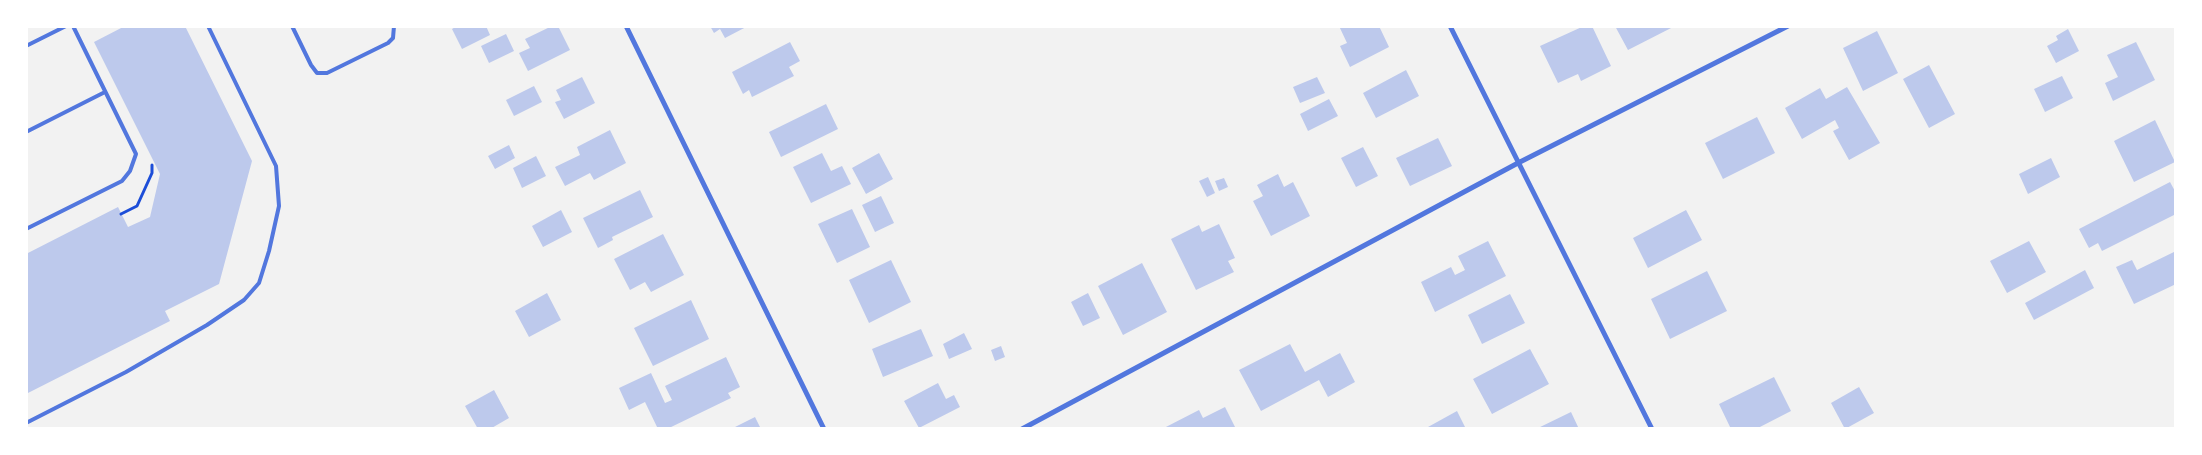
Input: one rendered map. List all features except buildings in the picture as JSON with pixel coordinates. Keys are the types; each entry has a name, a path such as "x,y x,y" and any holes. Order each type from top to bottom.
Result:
{"street":[{"path":"626,26 824,429"},
{"path":"1450,26 1652,429"},
{"path":"1022,429 1518,163 1788,26"}],"lane":[{"path":"26,46 66,26"},
{"path":"26,229 122,181 130,171 136,154 73,26"},
{"path":"26,423 126,372 207,325 244,300 259,283 269,251 279,206 276,166 208,26"},
{"path":"292,26 311,65 317,73 327,73 388,43 393,38 394,26"},
{"path":"26,132 105,92"}],"path":[{"path":"122,214 137,206 152,173 153,159"}]}
